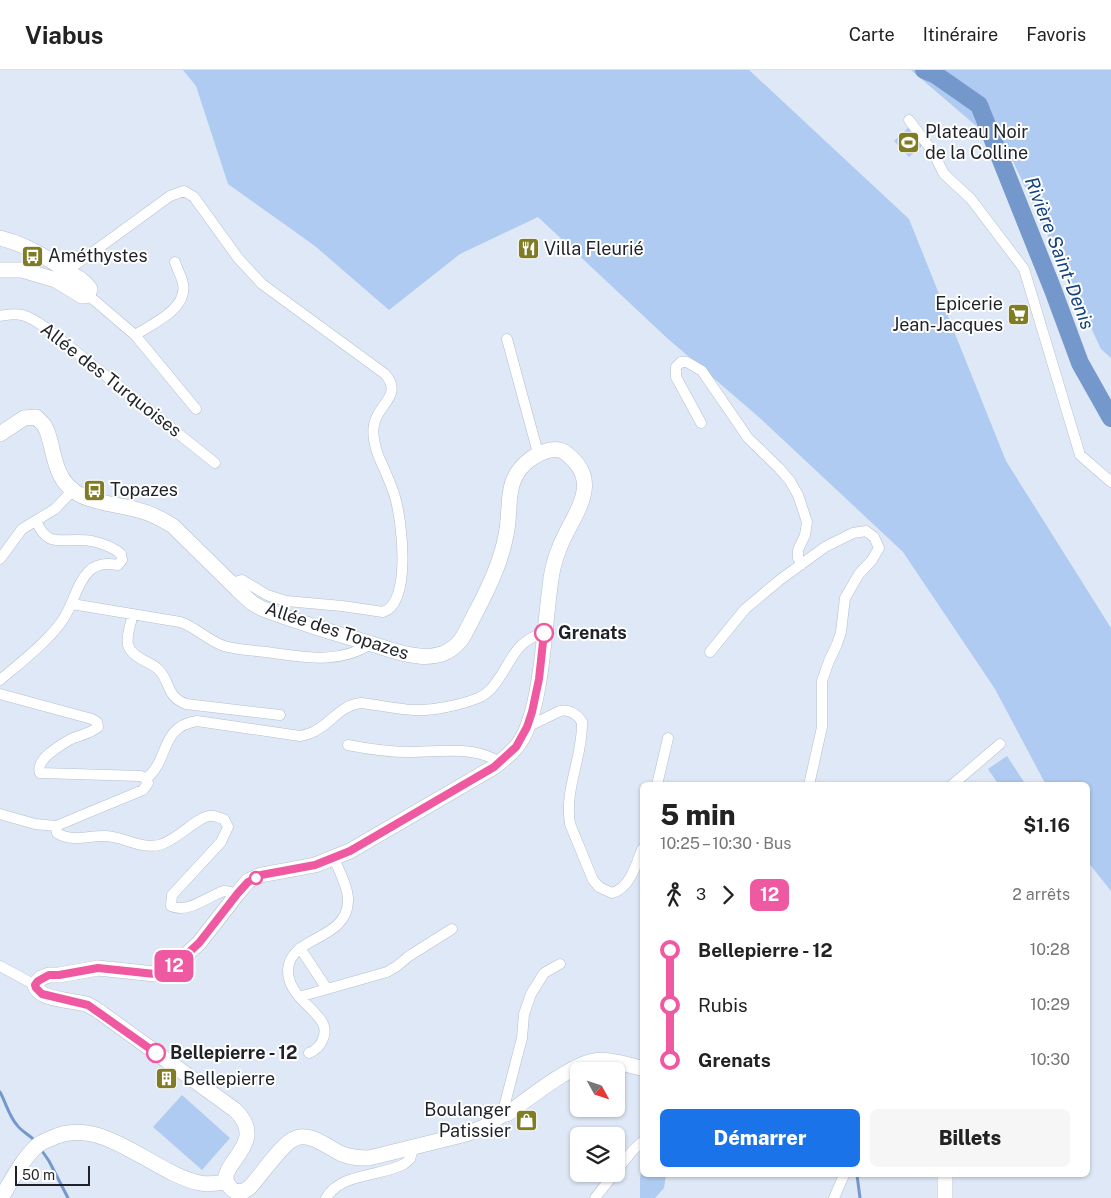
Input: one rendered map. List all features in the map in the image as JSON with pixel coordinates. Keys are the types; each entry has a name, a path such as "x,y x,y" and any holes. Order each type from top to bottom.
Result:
{"main road":[{"path":"0,238 50,259 85,282 90,289 88,295 82,296 56,280 22,270 0,270"},
{"name":"Allée des Topazes","path":"0,434 24,418 36,417 44,425 59,473 73,490 93,501 138,510 160,518 184,536 252,603 263,609 371,644 418,656 441,654 452,649 460,641 488,588 501,557 507,533 508,495 514,478 525,463 538,453"},
{"path":"226,1182 228,1169 245,1144 248,1135 248,1128 242,1117 100,1012 88,1005 46,996 39,992 35,985 41,978 49,975 98,968 155,974 165,971 176,964 199,943 248,882 261,875 315,865 362,846 494,767 516,747 527,727 539,679 553,566 559,548 581,506 585,491 584,476 577,462 565,451 551,450 538,453"},
{"path":"226,1182 236,1192 244,1191 250,1187 291,1140 298,1137 312,1139 356,1159 369,1158 466,1134 484,1127 502,1115 507,1114 573,1068 592,1061 608,1061 640,1068"},
{"path":"1,1198 22,1163 40,1143 72,1131 94,1134 114,1141 190,1180 211,1184 226,1182"},
{"path":"945,1177 945,1198"}],"street":[{"path":"909,120 933,152 944,174 971,199 1024,269 1080,455 1111,482"},
{"path":"67,271 170,196 184,192 194,197 238,258 262,284 385,374 391,383 390,396 377,415 373,434 378,453 391,484 398,514 403,567 398,596 393,606 383,612 286,601 267,596 242,580 231,583"},
{"path":"135,335 176,308 182,296 184,284 174,262"},
{"path":"88,295 135,335 196,409"},
{"name":"Allée des Turquoises","path":"0,316 10,314 28,316 45,327 215,463"},
{"path":"506,339 538,453"},
{"path":"701,423 676,377 676,367 681,362 687,362 702,371 748,438 790,481 798,495 807,522 805,535 798,550 798,558 802,564"},
{"path":"0,560 18,533 55,509 73,490"},
{"path":"0,680 20,664 63,620 85,576 91,569 107,563 118,565 122,560 121,554 116,549 83,540 52,540 41,532 36,521"},
{"path":"710,652 745,609 781,579 825,547 853,532 866,531 874,537 879,548 872,560 859,574 845,598 837,644 822,681 822,727 811,782"},
{"path":"72,604 187,624 218,644 234,648 327,658 352,654 371,644"},
{"path":"133,614 128,638 130,650 160,671 170,693 178,700 186,704 280,716"},
{"path":"146,779 153,774 172,734 183,724 197,721 300,736 314,732 338,713 354,704 361,703 415,710 436,709 478,698 484,694 497,682 513,654 522,644 533,636 544,633"},
{"path":"0,694 92,718 97,722 98,726 92,732 71,740 46,757 38,768 40,773 141,776 146,779 148,784 143,790 56,826 35,824 0,814"},
{"path":"527,727 565,710 574,714 582,722 570,795 569,815 570,824 593,880 599,886 612,893 619,891 624,887 640,854"},
{"path":"658,782 668,738"},
{"path":"956,782 1000,744"},
{"path":"348,745 409,752 440,750 470,752 485,755 494,760 494,767"},
{"path":"56,826 57,833 64,837 110,836 152,846 167,842 206,817 215,816 224,819 228,827 226,834 221,842 172,894 171,906 177,909 186,907 224,891 230,892 235,896"},
{"path":"309,1053 319,1047 324,1039 325,1028 320,1019 299,997 291,985 288,967 292,957 300,948 332,931 341,922 346,911 348,901 346,892 334,858"},
{"path":"299,997 387,972 452,929"},
{"path":"300,948 327,989"},
{"path":"502,1115 522,1038 524,1014 531,994 544,973 560,964"},
{"path":"0,966 35,985"},
{"path":"625,1160 640,1144"},
{"path":"326,1198 336,1187 345,1182 404,1164 410,1159 414,1146"},
{"path":"834,1198 843,1177"},
{"path":"595,1198 608,1182"}],"shaded area":[{"path":"183,70 749,70 909,219 1006,461 1111,628 1111,891 1090,865 1090,782 1044,782 995,689 903,552 761,419 667,338 538,217 460,254 389,310 315,246 228,184 196,86"},
{"path":"911,70 1111,70 1111,358 1101,349 1010,155"},
{"name":"Plateau Noir de la Colline","path":"909,127 924,144 909,157 894,141"},
{"path":"1007,756 1024,782 997,782 988,769"},
{"path":"182,1095 230,1138 202,1170 153,1127"},
{"path":"666,1177 664,1188 655,1198 640,1198 640,1178"}],"waterway":[{"name":"Rivière Saint-Denis","path":"924,70 936,75 979,105 1080,363 1111,418"},
{"path":"0,1092 14,1121 21,1130 35,1141"},
{"path":"40,1148 49,1161 68,1198"},
{"path":"857,1177 860,1198"}],"bus line":[{"name":"12","path":"156,1053 88,1005 46,996 39,992 35,985 41,978 49,975 98,968 155,974 165,971 185,957 199,943 248,882 261,875 315,865 362,846 494,767 516,747 527,727 539,679 544,633"}],"place":[{"name":"Plateau Noir de la Colline","path":"909,142"},
{"name":"Villa Fleurié","path":"528,249"},
{"name":"Améthystes","path":"32,256"},
{"name":"Epicerie Jean-Jacques","path":"1019,314"},
{"name":"Topazes","path":"94,490"},
{"name":"Grenats","path":"544,633"},
{"name":"Bellepierre - 12","path":"156,1053"},
{"name":"Bellepierre","path":"167,1079"},
{"name":"Boulanger Patissier","path":"527,1120"}]}
